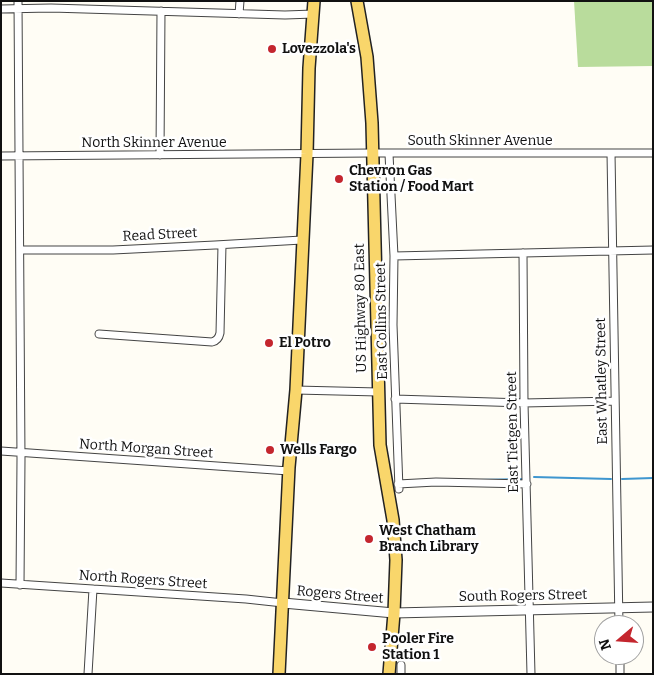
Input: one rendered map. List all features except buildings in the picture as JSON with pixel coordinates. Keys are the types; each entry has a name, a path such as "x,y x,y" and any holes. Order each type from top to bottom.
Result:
{"main road":[{"path":"279,674 289,471 296,390 309,63 314,1"},
{"path":"314,14 318,1"},
{"path":"352,1 361,24"},
{"name":"US Highway 80 East","path":"356,1 367,57 372,123 380,445 393,520 396,560 389,674"}],"street":[{"path":"239,14 240,1"},
{"path":"1,9 18,5 239,14 314,14"},
{"path":"18,5 20,585"},
{"path":"160,155 161,11"},
{"name":"East Whatley Street","path":"611,153 618,615"},
{"name":"South Skinner Avenue","path":"306,154 653,153"},
{"name":"North Skinner Avenue","path":"1,156 306,154"},
{"name":"East Collins Street","path":"389,154 394,256 393,325 398,486 436,482 527,484"},
{"name":"Read Street","path":"20,250 113,250 302,240"},
{"path":"99,334 212,342 216,340 220,333 222,245"},
{"path":"394,256 653,250"},
{"name":"East Tietgen Street","path":"523,253 524,403 531,674"},
{"path":"296,390 378,392"},
{"path":"395,399 524,403 615,401"},
{"name":"North Morgan Street","path":"1,452 289,471"},
{"name":"North Rogers Street","path":"1,583 283,603"},
{"path":"88,674 93,589"},
{"name":"Rogers Street","path":"283,603 394,613"},
{"name":"South Rogers Street","path":"394,613 653,607"},
{"path":"401,666 401,674"}],"green space":[{"path":"574,1 653,1 653,66 578,67"}],"waterway":[{"path":"534,477 611,479"},
{"path":"622,479 653,478"},
{"path":"480,480 522,479"}],"place":[{"name":"Lovezzola's","path":"272,49"},
{"name":"Chevron Gas Station / Food Mart","path":"339,179"},
{"name":"El Potro","path":"269,343"},
{"name":"Wells Fargo","path":"270,450"},
{"name":"West Chatham Branch Library","path":"369,539"},
{"name":"Pooler Fire Station 1","path":"372,647"}]}
